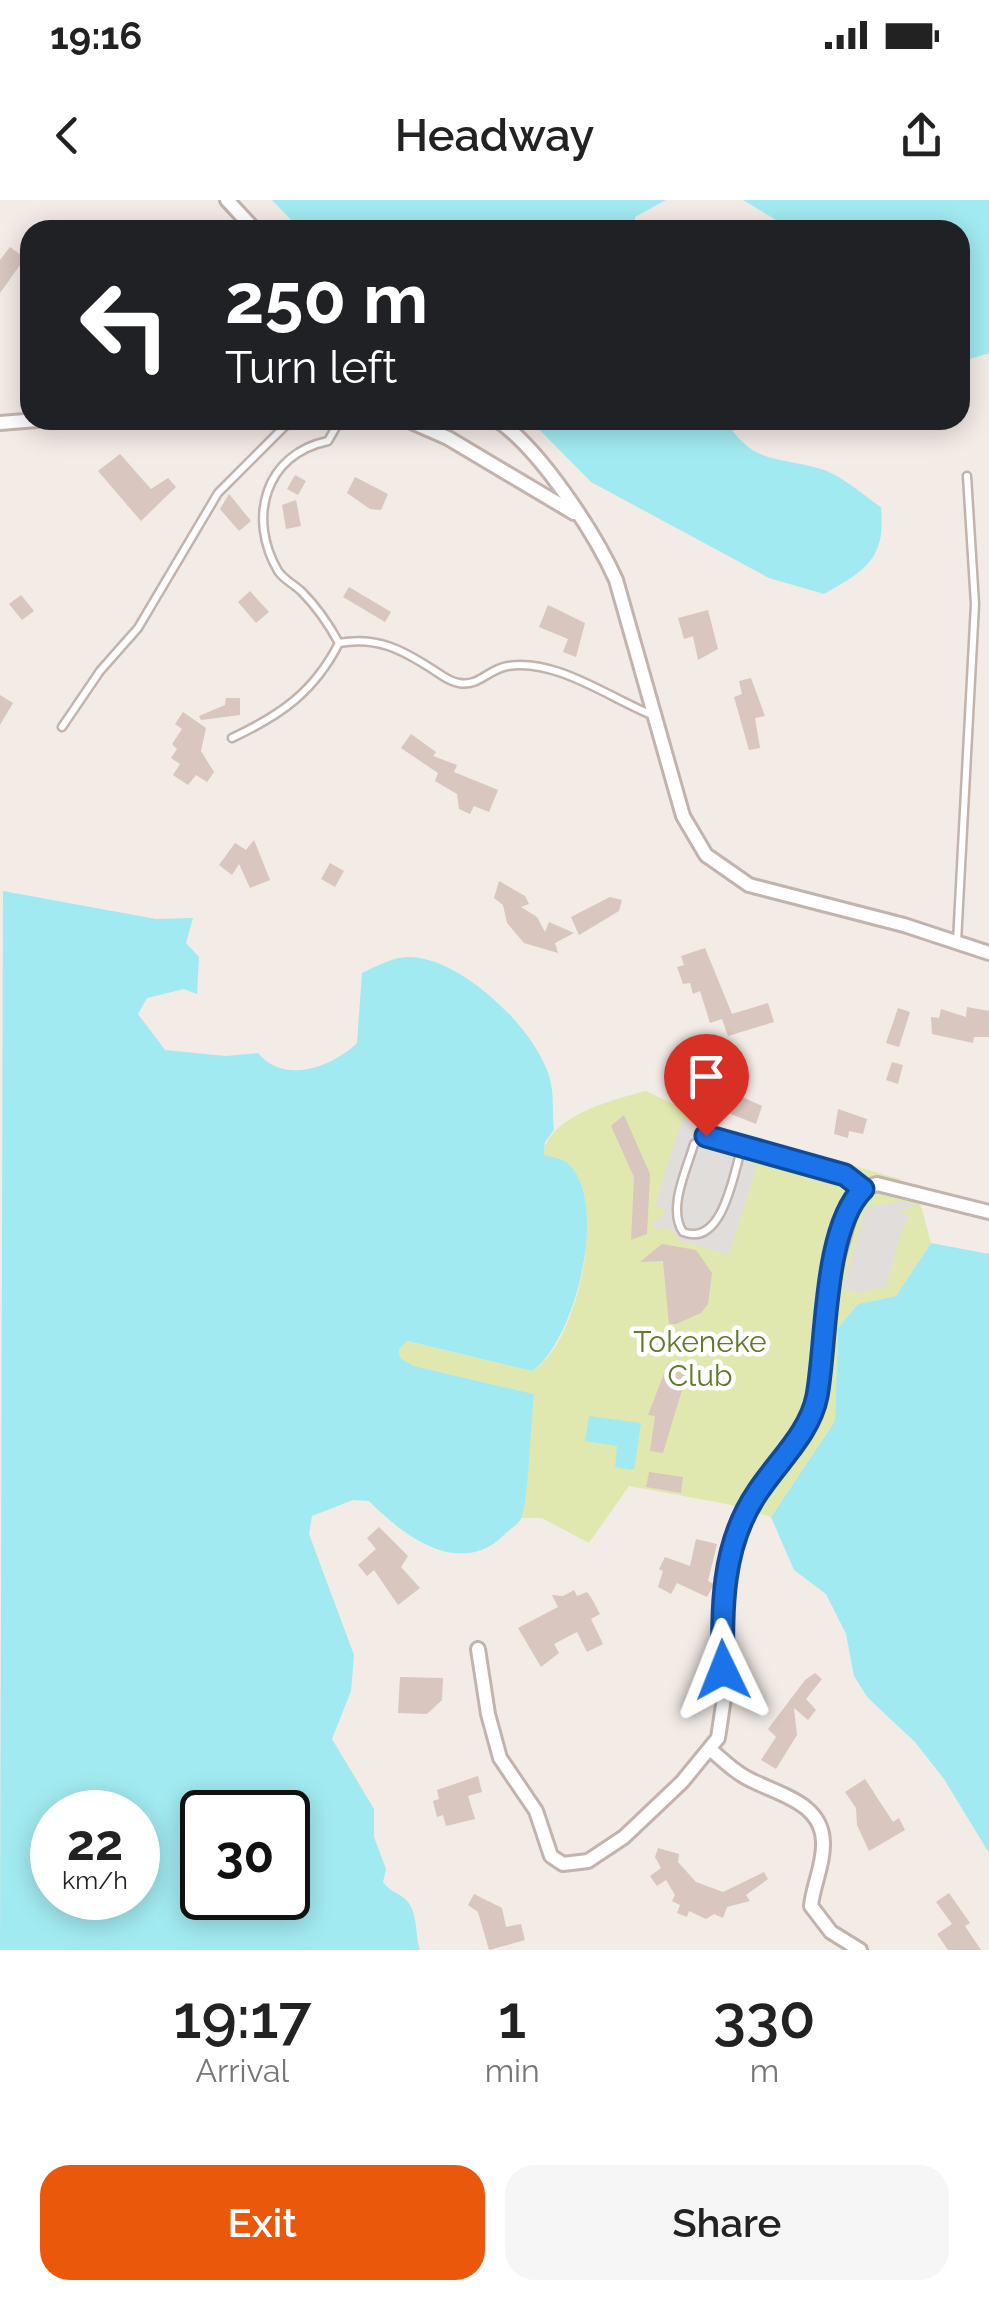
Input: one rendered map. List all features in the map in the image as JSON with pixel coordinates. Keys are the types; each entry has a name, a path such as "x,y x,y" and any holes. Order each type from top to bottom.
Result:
{"street":[{"path":"227,200 245,220"},
{"path":"430,430 581,517"},
{"path":"507,430 581,517 616,580 690,832 724,871 749,885 989,953"},
{"path":"478,1649 488,1714 500,1758 536,1811 551,1856 563,1864 588,1860 624,1837 711,1750 718,1738 724,1698 721,1606 733,1549 751,1502 813,1412 828,1290 846,1222 863,1189 893,1187 989,1212"},
{"path":"711,1750 744,1776 791,1797 813,1814 821,1826 823,1846 811,1906 831,1932 860,1950"}],"lane":[{"path":"62,727 100,671 138,628 218,494 281,430"},
{"path":"334,430 328,441 307,445 275,470 266,494 266,522 269,554 281,577 324,615 339,642"},
{"path":"957,942 975,604 968,476"},
{"path":"339,642 364,638 386,644 455,683 474,684 508,666 562,673 653,716"},
{"path":"232,738 296,703 316,681 339,642"},
{"path":"742,1146 714,1227 701,1234 683,1232 677,1223 676,1209 694,1144 706,1136 742,1146 845,1175 863,1189"}],"green space":[{"name":"Tokeneke Club","path":"646,1091 728,1130 900,1179 921,1206 931,1243 896,1296 858,1304 838,1328 835,1421 771,1517 727,1504 629,1486 589,1543 542,1518 521,1518 533,1394 414,1366 400,1358 399,1349 406,1341 532,1371 547,1358 571,1314 579,1288 587,1210 577,1178 544,1155 547,1142 556,1130 584,1112"}],"shaded area":[{"path":"682,1118 752,1141 746,1161 757,1165 729,1255 679,1240 668,1227 657,1231 652,1222 664,1215 663,1208 655,1206"},
{"path":"904,1201 917,1206 898,1212 910,1216 901,1232 887,1286 860,1293 842,1289 866,1207"}],"water":[{"path":"272,200 666,200 635,220 291,220"},
{"path":"743,200 989,200 989,353 970,359 970,220 776,220"},
{"path":"540,430 733,430 756,452 829,472 881,507 880,539 862,570 824,594 769,578 591,482"},
{"path":"3,891 156,919 193,918 186,943 199,957 197,994 184,989 147,998 138,1014 165,1050 226,1056 258,1053 269,1063 294,1070 322,1065 357,1043 362,973 406,957 450,968 473,982 515,1021 544,1064 552,1089 554,1130 545,1142 544,1155 566,1162 580,1180 586,1206 582,1270 562,1332 532,1371 407,1341 399,1349 400,1358 414,1366 534,1394 521,1519 487,1548 451,1553 415,1538 369,1501 353,1500 312,1516 309,1534 354,1655 351,1691 332,1739 374,1809 374,1837 386,1869 383,1882 411,1907 420,1950 0,1950"},
{"path":"931,1243 989,1254 989,1853 944,1779 915,1742 868,1698 854,1676 846,1634 826,1594 794,1570 771,1517 835,1421 838,1328 858,1304 896,1296"},
{"path":"589,1416 641,1423 634,1470 615,1467 617,1446 585,1441"}],"building":[{"path":"10,247 20,254 20,265 0,293 0,260"},
{"path":"120,454 151,489 168,478 176,487 141,521 98,471"},
{"path":"295,475 306,481 298,495 287,489"},
{"path":"355,477 388,494 381,510 370,509 347,493"},
{"path":"229,494 251,521 239,531 220,509"},
{"path":"296,500 301,526 286,529 282,505"},
{"path":"349,587 391,612 385,622 343,597"},
{"path":"250,591 269,612 256,623 238,602"},
{"path":"21,595 34,611 22,620 9,604"},
{"path":"548,605 585,623 576,657 563,652 568,639 539,627"},
{"path":"708,610 718,649 698,660 693,636 684,639 678,618"},
{"path":"751,678 765,716 755,718 760,748 749,750 734,697 742,694 739,681"},
{"path":"0,695 13,703 0,725"},
{"path":"226,698 240,698 240,715 201,720 199,716 225,705"},
{"path":"183,712 206,728 201,751 214,772 207,782 196,775 188,785 173,775 180,764 171,758 177,749 172,744 182,729 175,724"},
{"path":"411,734 436,752 433,756 457,765 454,772 498,790 489,812 474,806 470,814 459,809 457,794 435,781 438,773 401,748"},
{"path":"254,840 270,880 250,888 239,864 232,875 219,865 235,843 246,850"},
{"path":"330,863 344,871 335,887 321,879"},
{"path":"499,881 525,896 529,904 521,907 537,917 545,932 549,922 574,933 555,943 558,953 524,943 507,923 503,905 494,898"},
{"path":"610,897 622,900 619,911 579,935 571,917"},
{"path":"705,948 732,1014 768,1003 774,1022 728,1036 722,1019 710,1023 700,991 693,994 690,983 683,984 677,967 684,965 681,956"},
{"path":"967,1007 989,1011 989,1037 974,1037 973,1043 932,1034 931,1017 939,1018 941,1009 966,1017"},
{"path":"898,1008 910,1012 899,1047 886,1043"},
{"path":"892,1062 903,1065 898,1084 886,1080"},
{"path":"715,1066 731,1071 725,1089 762,1106 756,1124 693,1099 696,1087 707,1091"},
{"path":"838,1109 867,1119 863,1134 849,1131 848,1138 834,1134"},
{"path":"624,1115 650,1174 647,1234 631,1240 634,1177 611,1126"},
{"path":"662,1244 696,1250 712,1273 708,1304 701,1313 676,1324 669,1324 663,1261 640,1262"},
{"path":"668,1363 688,1370 663,1453 650,1451 655,1416 648,1415"},
{"path":"649,1472 683,1477 681,1493 646,1487"},
{"path":"379,1527 408,1556 401,1567 420,1588 398,1605 374,1570 367,1576 358,1565 376,1549 367,1538"},
{"path":"696,1539 717,1544 708,1581 714,1584 707,1597 677,1583 671,1594 658,1587 663,1571 659,1569 665,1557 690,1566"},
{"path":"574,1590 577,1596 587,1592 592,1599 600,1614 591,1619 603,1644 587,1652 577,1632 554,1644 559,1653 541,1667 518,1628 558,1607 552,1595 563,1596"},
{"path":"815,1673 822,1679 806,1699 816,1710 808,1720 794,1708 797,1735 776,1769 761,1760 776,1737 768,1729 805,1680"},
{"path":"400,1677 443,1678 442,1700 427,1714 398,1713"},
{"path":"478,1776 482,1792 468,1796 475,1819 446,1826 443,1815 437,1817 433,1801 439,1799 437,1790"},
{"path":"865,1779 893,1822 899,1818 905,1830 869,1851 857,1825 856,1808 845,1792"},
{"path":"658,1848 679,1854 678,1862 696,1882 723,1892 764,1872 768,1879 746,1895 750,1901 727,1907 723,1918 714,1914 706,1919 689,1911 687,1917 677,1913 680,1905 672,1901 675,1895 666,1880 657,1886 650,1876 661,1868 655,1857"},
{"path":"949,1893 970,1923 965,1926 981,1950 948,1950 937,1934 952,1924 936,1902"},
{"path":"474,1894 502,1908 506,1927 521,1924 525,1940 489,1950 478,1912 468,1905"}],"route":[{"path":"706,1136 845,1175 863,1189 846,1222 828,1290 813,1412 751,1502 733,1549 721,1606 723,1670"}]}
